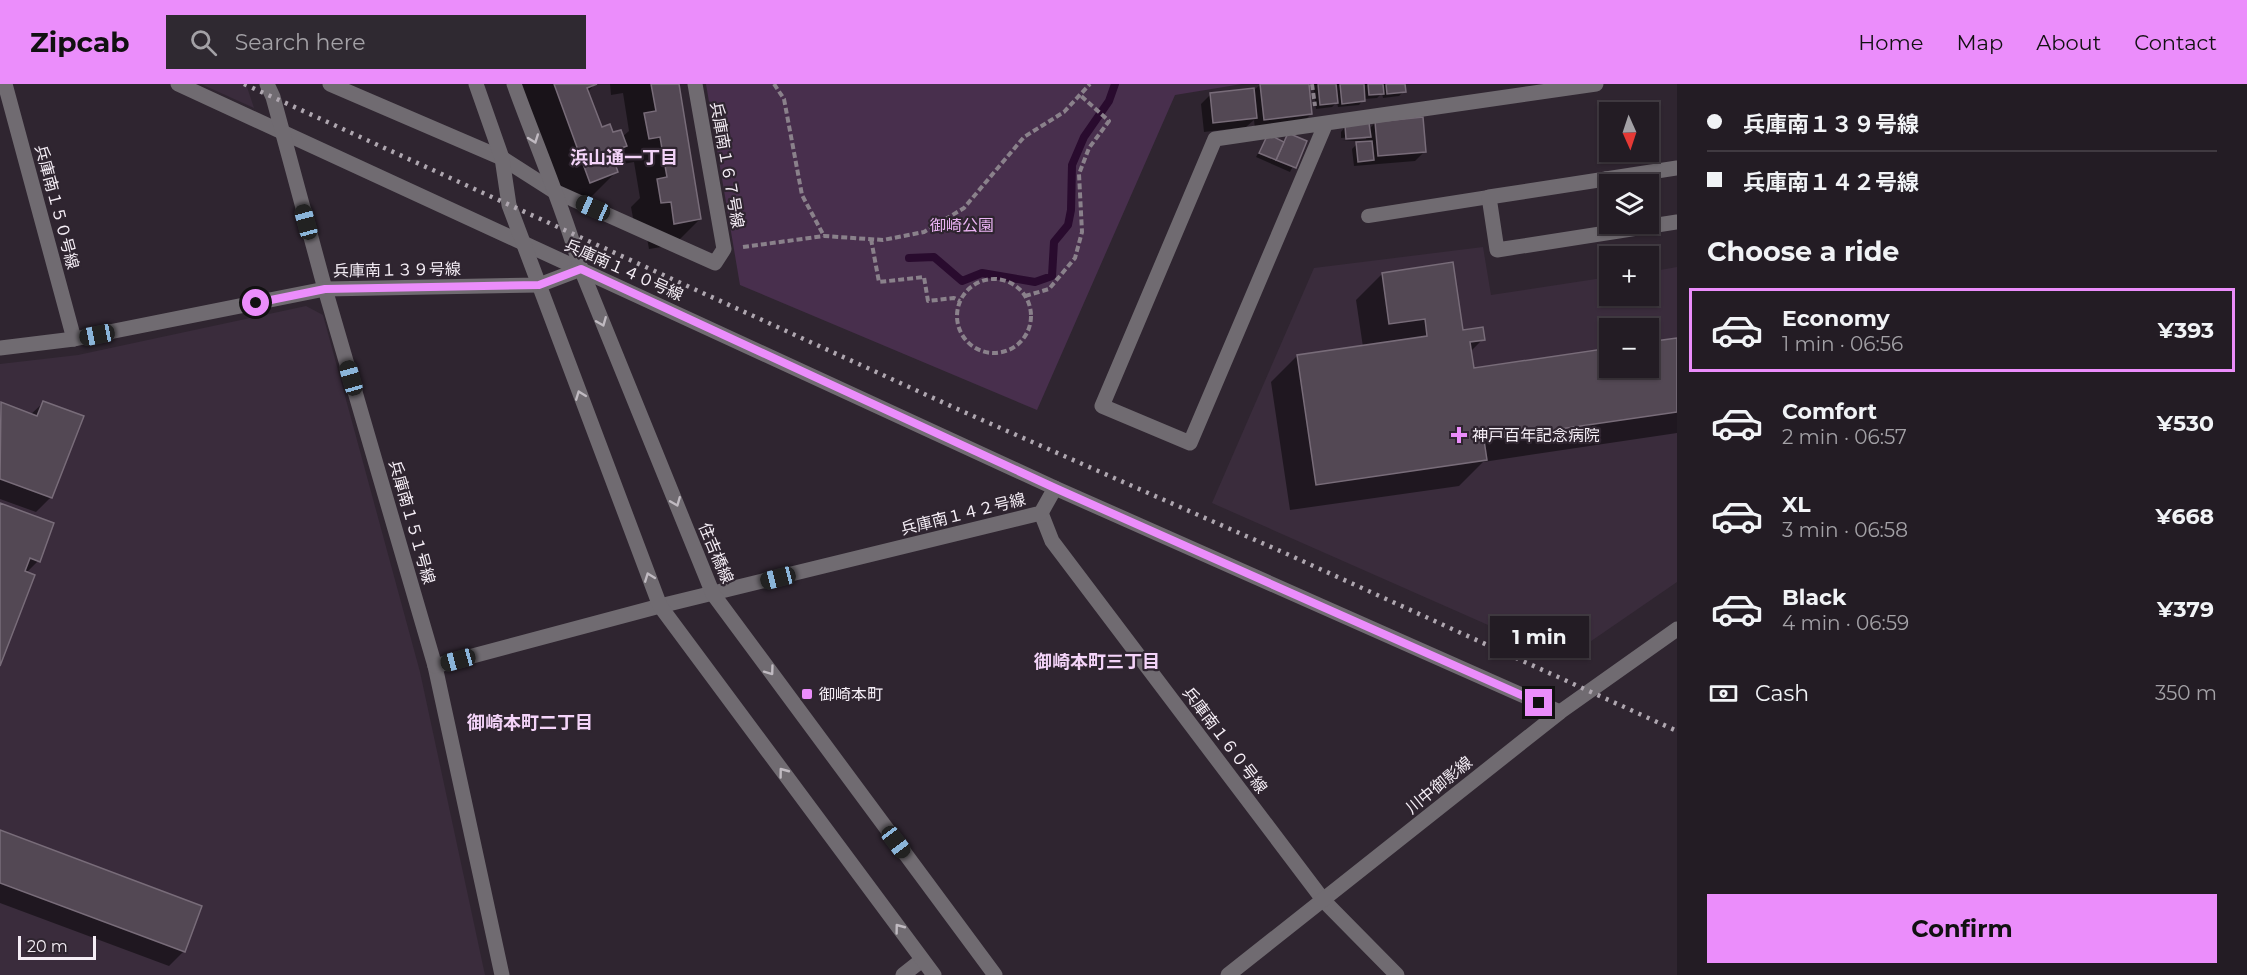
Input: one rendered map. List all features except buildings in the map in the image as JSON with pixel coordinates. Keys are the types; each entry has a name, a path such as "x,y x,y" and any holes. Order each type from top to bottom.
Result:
{"street":[{"name":"兵庫南１５０号線","path":"5,84 74,339"},
{"name":"兵庫南１４０号線","path":"178,84 1055,488"},
{"name":"兵庫南１５１号線","path":"267,84 273,97 325,289 435,666 502,975"},
{"name":"兵庫南１６７号線","path":"330,84 502,158 552,190 715,263 724,249 695,84"},
{"path":"476,84 502,158 508,205 660,606 934,975"},
{"name":"住吉橋線","path":"514,84 552,190 570,231 581,269 713,594 995,975"},
{"path":"1326,123 1190,443 1102,406 1215,139 1596,84"},
{"path":"1638,174 1677,168"},
{"path":"1599,180 1489,197 1497,250 1599,230"},
{"path":"1659,224 1677,222"},
{"name":"兵庫南１３９号線","path":"0,348 74,339 325,289 539,285 581,269"},
{"path":"1055,488 1560,712"},
{"name":"兵庫南１４２号線","path":"435,666 660,606 1041,513 1055,488"},
{"name":"兵庫南１６０号線","path":"1041,513 1052,541 1324,901 1397,975"},
{"name":"川中御影線","path":"1228,975 1560,712 1677,629"},
{"path":"903,975 922,960"}],"lane":[{"path":"1368,216 1489,197"}],"path":[{"path":"774,84 784,99 802,195 824,236"},
{"path":"724,249 824,236 871,239 924,232 964,208 1024,137 1064,112 1090,84"},
{"path":"1025,296 1049,290 1075,258 1082,232 1079,174 1089,148 1109,121 1080,95"},
{"path":"871,239 879,282 924,277 928,301 954,298 960,301"},
{"path":"994,279 1014,285 1025,296 1031,312 1027,334 1010,350 999,353 976,349 966,342 956,319 960,301 972,286 994,279"}],"shaded area":[{"path":"201,84 246,84 254,108"},
{"name":"神戸百年記念病院","path":"1483,247 1491,295 1599,279 1599,306 1659,306 1659,270 1677,267 1677,582 1565,659 1212,503 1314,268"},
{"path":"306,306 323,315 420,672 485,975 0,975 0,364 78,355"}],"green space":[{"name":"御崎公園","path":"706,84 1242,84 1175,95 1037,410 740,285"}],"waterway":[{"path":"909,258 934,257 962,281 982,273 1035,282 1052,276 1054,242 1068,225 1071,210 1072,165 1084,137 1109,101 1115,84"}],"railway":[{"path":"244,84 964,412 1287,554 1677,731"}],"place":[{"name":"神戸百年記念病院","path":"1459,435"},
{"name":"御崎本町","path":"807,694"}],"district":[{"name":"浜山通一丁目","path":"624,158"},
{"name":"御崎本町三丁目","path":"1097,662"},
{"name":"御崎本町二丁目","path":"530,723"}],"route":[{"path":"256,303 325,289 539,285 581,269 1055,488 1539,703"}]}
